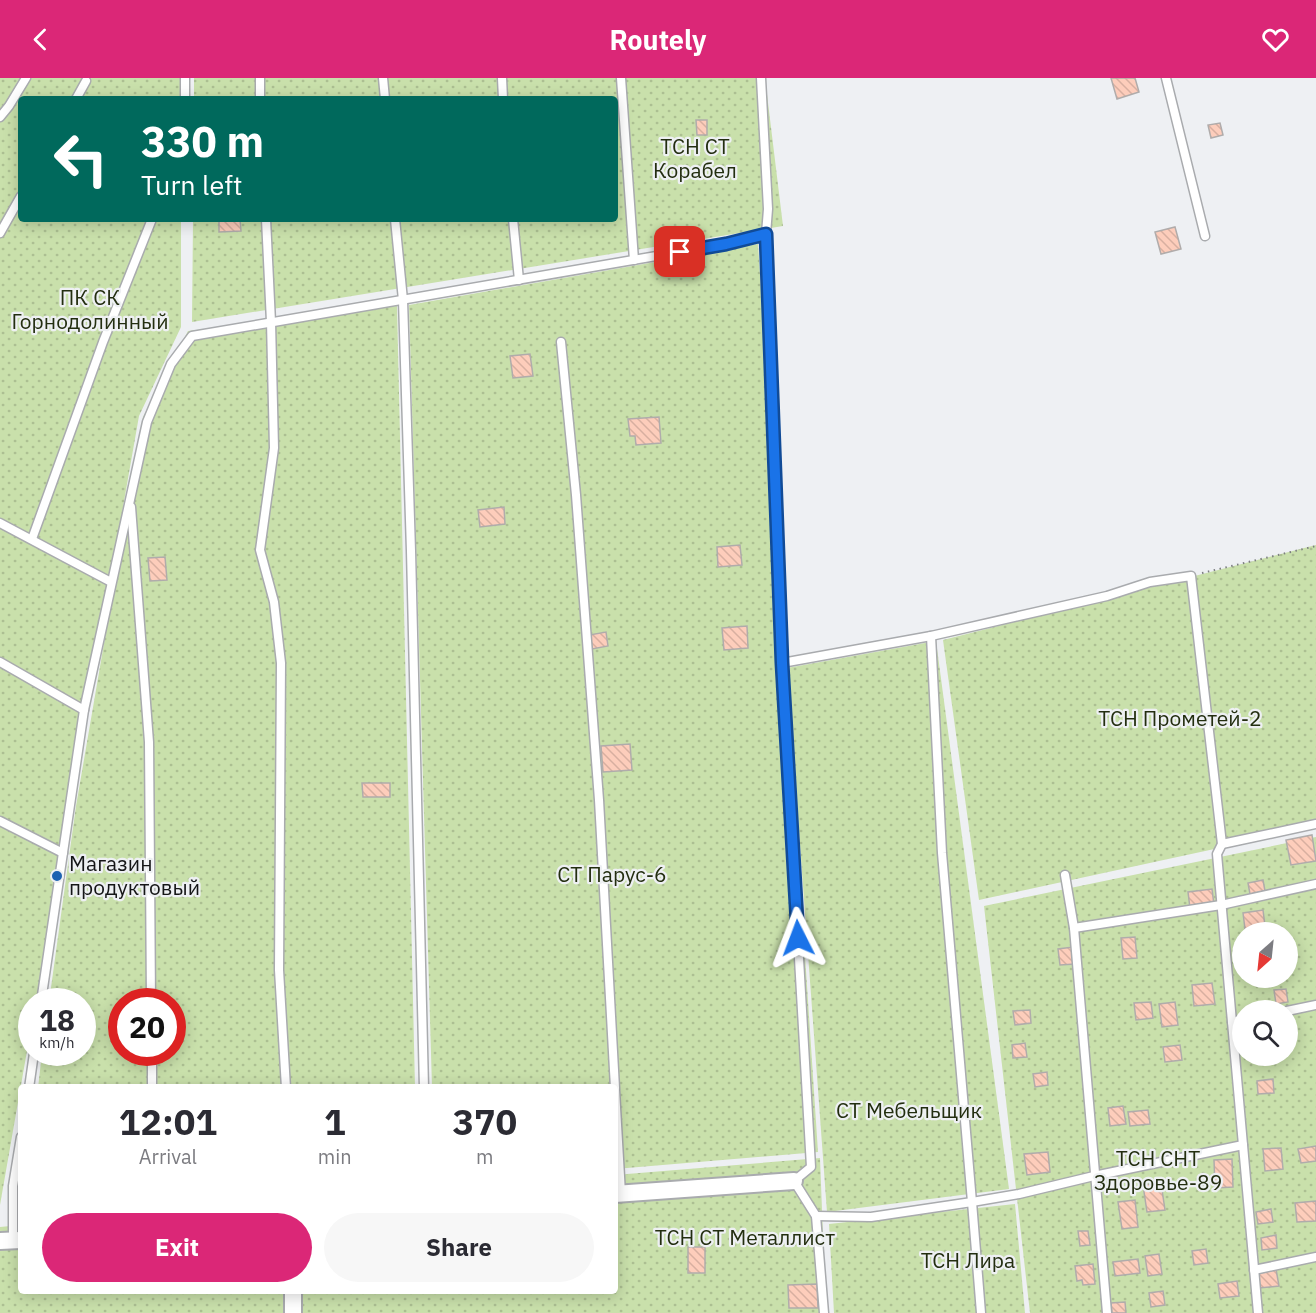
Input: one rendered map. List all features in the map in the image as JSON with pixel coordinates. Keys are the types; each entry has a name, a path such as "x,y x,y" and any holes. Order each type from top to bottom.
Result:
{"street":[{"path":"618,1194 794,1181"},
{"path":"293,1294 293,1313"}],"lane":[{"path":"0,117 26,78"},
{"path":"185,78 185,96"},
{"path":"260,78 260,96"},
{"path":"384,78 385,96"},
{"path":"502,78 503,96"},
{"path":"621,78 634,260"},
{"path":"761,78 768,209 766,234 782,663 811,1167 794,1181 816,1216 824,1313"},
{"path":"1166,78 1205,236"},
{"path":"78,96 86,81"},
{"path":"0,233 18,201"},
{"path":"32,539 103,342 151,222"},
{"path":"266,222 274,448 260,550 274,602 281,663 279,970 286,1084"},
{"path":"395,222 403,300 411,539 424,1084"},
{"path":"513,222 519,280"},
{"path":"43,988 84,710 147,422 171,364 192,336 726,244 766,234"},
{"path":"561,342 576,495 599,800 615,1084"},
{"path":"130,498 149,742 151,988"},
{"path":"0,523 111,582"},
{"path":"782,663 931,636 1107,596 1150,582 1191,576 1222,844 1217,854 1232,1022"},
{"path":"931,636 942,853 981,1313"},
{"path":"0,662 84,710"},
{"path":"0,821 63,853"},
{"path":"1222,844 1316,824"},
{"path":"1065,875 1074,928 1107,1313"},
{"path":"1074,928 1221,905 1316,884"},
{"path":"1298,1009 1316,1005"},
{"path":"30,1084 32,1066"},
{"path":"152,1066 152,1084"},
{"path":"1236,1066 1258,1313"},
{"path":"816,1216 871,1217 972,1202 1019,1194 1243,1145"},
{"path":"11,1240 13,1186 18,1155"},
{"path":"1254,1270 1316,1257"}],"path":[{"path":"1191,576 1316,546"}],"green space":[{"name":"ПК СК Горнодолинный","path":"0,78 180,78 180,96 18,96 18,222 181,222 181,327 139,416 38,988 18,988 18,1066 24,1066 21,1084 18,1084 18,1102 0,1205"},
{"name":"ТСН СТ Корабел","path":"194,78 765,78 783,226 192,322 193,222 618,222 618,96 194,96"},
{"name":"СТ Парус-6","path":"758,244 818,1152 618,1169 618,1084 432,1084 409,305"},
{"path":"397,306 415,1084 38,1084 41,1066 96,1066 96,988 51,988 76,806 143,417 188,331"},
{"name":"ТСН Прометей-2","path":"1316,545 1316,827 979,900 943,640"},
{"name":"СТ Мебельщик","path":"936,641 1009,1189 827,1212 787,668"},
{"name":"ТСН СНТ Здоровье-89","path":"1316,837 1316,1313 1030,1313 984,906"},
{"name":"ТСН СТ Металлист","path":"820,1158 826,1313 0,1313 0,1227 18,1225 18,1294 618,1294 618,1175"},
{"name":"ТСН Лира","path":"1015,1204 1025,1313 834,1313 829,1224"}],"building":[{"path":"1111,78 1135,78 1139,92 1117,99"},
{"path":"696,120 707,120 707,135 697,135"},
{"path":"1220,123 1223,135 1211,138 1208,125"},
{"path":"219,222 240,222 241,231 219,232"},
{"path":"1175,227 1181,249 1161,254 1155,232"},
{"path":"530,354 533,376 513,378 510,356"},
{"path":"659,417 661,443 636,445 635,436 630,436 628,419"},
{"path":"504,507 505,524 480,527 478,510"},
{"path":"740,545 742,565 718,567 717,547"},
{"path":"165,557 167,580 150,581 148,558"},
{"path":"747,626 748,648 724,650 722,628"},
{"path":"606,632 608,646 592,649 589,635"},
{"path":"630,744 632,770 603,772 601,746"},
{"path":"362,783 390,783 390,797 363,797"},
{"path":"1312,835 1316,861 1291,865 1286,840"},
{"path":"1263,880 1265,891 1250,894 1248,883"},
{"path":"1212,889 1214,905 1190,908 1188,892"},
{"path":"1263,910 1264,922 1244,922 1243,913"},
{"path":"1135,937 1137,958 1123,959 1121,938"},
{"path":"1073,947 1075,964 1060,965 1058,949"},
{"path":"1212,983 1215,1004 1194,1006 1192,985"},
{"path":"1286,989 1288,1000 1275,1000 1274,990"},
{"path":"1151,1002 1153,1018 1136,1020 1134,1003"},
{"path":"1175,1002 1178,1025 1162,1027 1159,1004"},
{"path":"1030,1010 1031,1023 1015,1025 1013,1011"},
{"path":"1025,1043 1027,1057 1013,1058 1012,1045"},
{"path":"1180,1045 1182,1060 1165,1062 1163,1047"},
{"path":"1047,1072 1048,1085 1035,1087 1033,1074"},
{"path":"1273,1079 1274,1093 1258,1094 1257,1081"},
{"path":"1123,1106 1126,1124 1110,1126 1108,1108"},
{"path":"1148,1110 1150,1124 1130,1126 1128,1112"},
{"path":"1316,1146 1316,1161 1301,1163 1298,1149"},
{"path":"1281,1148 1283,1169 1265,1171 1263,1149"},
{"path":"1048,1152 1050,1172 1027,1175 1024,1154"},
{"path":"1232,1159 1233,1187 1215,1188 1214,1160"},
{"path":"1161,1183 1165,1210 1147,1212 1143,1185"},
{"path":"1135,1200 1138,1227 1122,1229 1118,1202"},
{"path":"1316,1201 1316,1221 1297,1222 1295,1203"},
{"path":"1271,1209 1273,1222 1258,1224 1256,1212"},
{"path":"1078,1231 1088,1231 1090,1245 1080,1246"},
{"path":"1276,1235 1277,1248 1262,1250 1261,1238"},
{"path":"688,1247 705,1247 705,1273 688,1273"},
{"path":"1206,1249 1208,1263 1194,1265 1192,1251"},
{"path":"1159,1254 1162,1274 1148,1276 1145,1256"},
{"path":"1138,1259 1140,1273 1115,1276 1113,1262"},
{"path":"1093,1264 1095,1284 1083,1285 1082,1280 1077,1281 1075,1266"},
{"path":"1276,1269 1279,1286 1259,1288 1257,1272"},
{"path":"1237,1281 1239,1296 1220,1298 1218,1284"},
{"path":"817,1284 818,1308 789,1308 788,1285"},
{"path":"1163,1291 1165,1305 1151,1307 1149,1293"},
{"path":"1125,1302 1126,1313 1112,1313 1111,1303"}],"place":[{"name":"Магазин продуктовый","path":"57,876"}],"route":[{"path":"680,252 766,234 782,663 798,938"}]}
